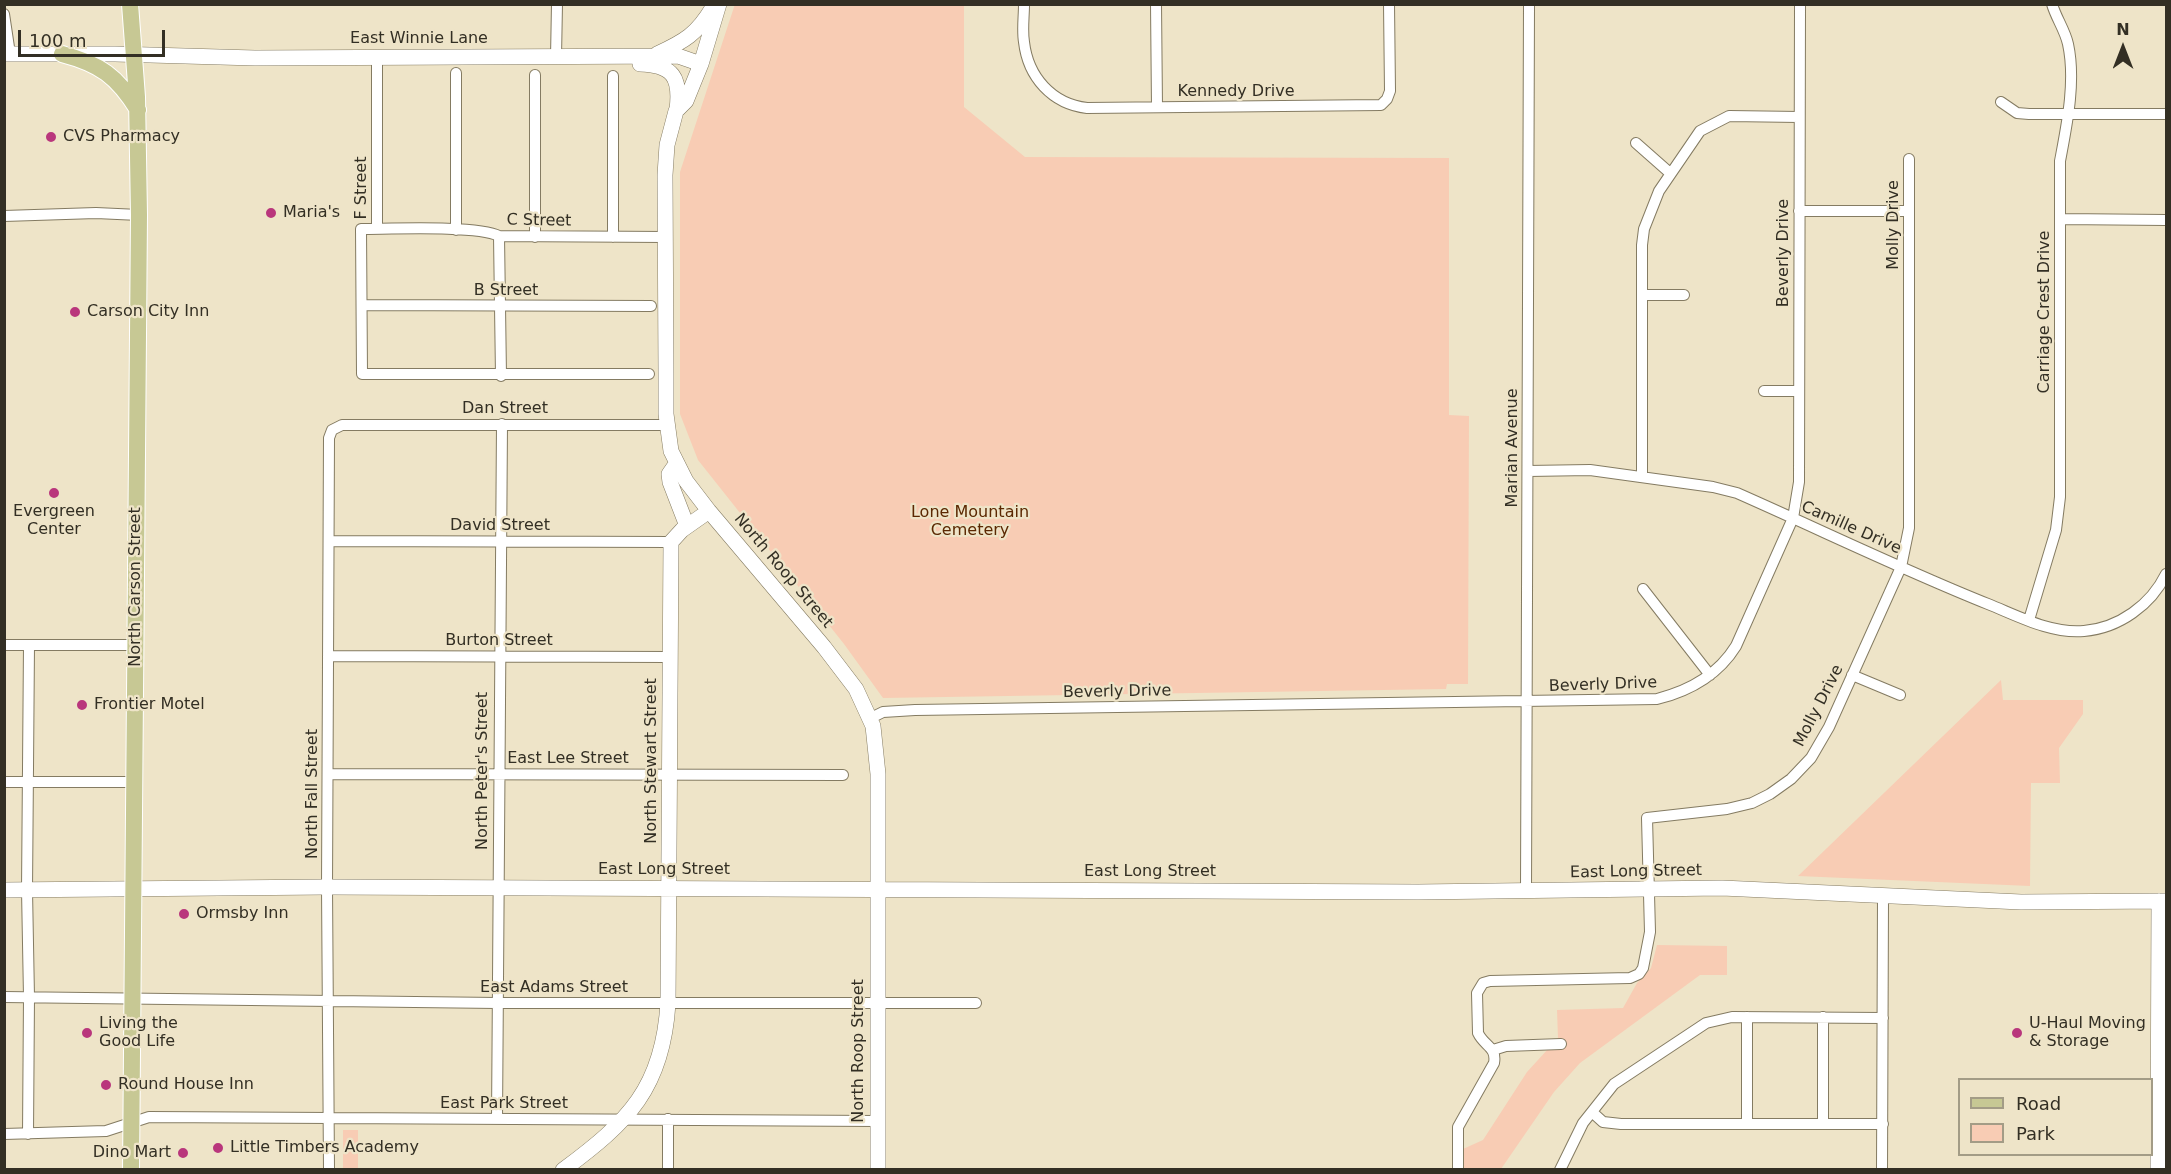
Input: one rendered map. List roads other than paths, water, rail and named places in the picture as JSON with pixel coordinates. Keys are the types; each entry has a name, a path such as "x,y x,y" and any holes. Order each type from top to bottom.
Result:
{"main road":[{"name":"North Carson Street","path":"130,4 138,110 139,215 131,1170"},
{"path":"62,54 90,62 110,74 138,110"}],"street":[{"path":"556,57 557,4"},
{"path":"653,56 672,47 700,27 714,4"},
{"name":"North Roop Street","path":"719,4 686,101 676,111 667,145 665,175 666,375 671,451 686,481 831,655 856,689 871,718 879,774 878,1170"},
{"name":"Kennedy Drive","path":"1024,4 1024,42 1031,67 1037,78 1053,96 1063,102 1087,108 1381,105 1388,99 1390,90 1389,4"},
{"path":"1156,4 1157,107"},
{"name":"Marian Avenue","path":"1526,891 1529,4"},
{"name":"Beverly Drive","path":"871,718 883,712 915,710 1657,699 1692,687 1710,675 1727,660 1736,646 1793,518 1799,482 1800,4"},
{"name":"Carriage Crest Drive","path":"2029,620 2056,530 2058,514 2060,161 2069,114 2070,61 2068,43 2052,4"},
{"path":"4,14 8,54"},
{"name":"East Winnie Lane","path":"8,54 135,54 255,58 629,55 678,56 700,64"},
{"path":"629,55 637,64 666,69 675,79 679,91 676,111"},
{"name":"F Street","path":"377,58 377,229 361,229 362,374 501,376"},
{"path":"456,73 456,230"},
{"path":"535,75 535,237"},
{"path":"613,76 613,237"},
{"path":"2001,102 2017,113 2166,114"},
{"path":"1642,476 1644,229 1651,209 1670,173 1700,131 1729,116 1799,117"},
{"path":"1636,143 1670,173"},
{"name":"Molly Drive","path":"1493,1050 1480,1039 1477,1029 1477,993 1484,983 1634,977 1643,968 1650,932 1647,818 1727,809 1752,802 1770,794 1784,784 1811,758 1819,746 1901,567 1909,528 1909,159"},
{"path":"1799,211 1909,211"},
{"path":"4,216 96,213 139,215"},
{"path":"2061,219 2166,220"},
{"name":"C Street","path":"377,229 456,230 491,232 499,236 535,237 666,237"},
{"path":"499,236 501,376 648,374"},
{"path":"1642,296 1684,295"},
{"name":"B Street","path":"362,305 651,306"},
{"path":"1764,391 1799,391"},
{"name":"North Peter's Street","path":"497,1119 502,424"},
{"name":"Dan Street","path":"342,425 668,425"},
{"name":"North Fall Street","path":"329,1170 327,886 329,438 332,430 342,425"},
{"path":"676,464 669,474 670,482 687,526"},
{"name":"Camille Drive","path":"1528,471 1590,470 1713,487 1737,493 1901,567 2054,629 2086,631 2126,620 2158,590 2166,574"},
{"path":"671,542 687,526 709,511"},
{"name":"David Street","path":"329,540 671,542"},
{"name":"North Stewart Street","path":"563,1170 610,1134 638,1102 656,1066 665,1036 668,1003 671,542"},
{"path":"1643,589 1710,675"},
{"path":"4,645 135,645"},
{"path":"28,1134 29,645"},
{"name":"Burton Street","path":"328,656 670,657"},
{"path":"1852,675 1900,695"},
{"name":"East Lee Street","path":"328,774 843,775"},
{"path":"4,782 134,782"},
{"name":"East Long Street","path":"4,890 327,886 1526,891 1722,888 2021,902 2163,901"},
{"path":"1882,1170 1883,897"},
{"path":"2158,1170 2163,901"},
{"name":"East Adams Street","path":"4,997 497,1003 976,1003"},
{"path":"1560,1170 1583,1123 1614,1084 1706,1023 1720,1018 1747,1017 1883,1018"},
{"path":"1747,1017 1747,1123"},
{"path":"1823,1017 1823,1124"},
{"path":"1458,1170 1458,1127 1494,1064 1493,1050 1506,1046 1561,1044"},
{"path":"1592,1112 1604,1122 1621,1124 1883,1124"},
{"name":"East Park Street","path":"4,1134 106,1131 149,1117 878,1120"},
{"path":"668,1119 668,1170"}],"place":[{"name":"CVS Pharmacy","path":"51,137"},
{"name":"Maria's","path":"271,213"},
{"name":"Carson City Inn","path":"75,312"},
{"name":"Evergreen Center","path":"54,493"},
{"name":"Frontier Motel","path":"82,705"},
{"name":"Ormsby Inn","path":"184,914"},
{"name":"Living the Good Life","path":"87,1033"},
{"name":"U-Haul Moving & Storage","path":"2017,1033"},
{"name":"Round House Inn","path":"106,1085"},
{"name":"Little Timbers Academy","path":"218,1148"},
{"name":"Dino Mart","path":"183,1153"}],"park label":[{"name":"Lone Mountain Cemetery","path":"970,522"}]}
